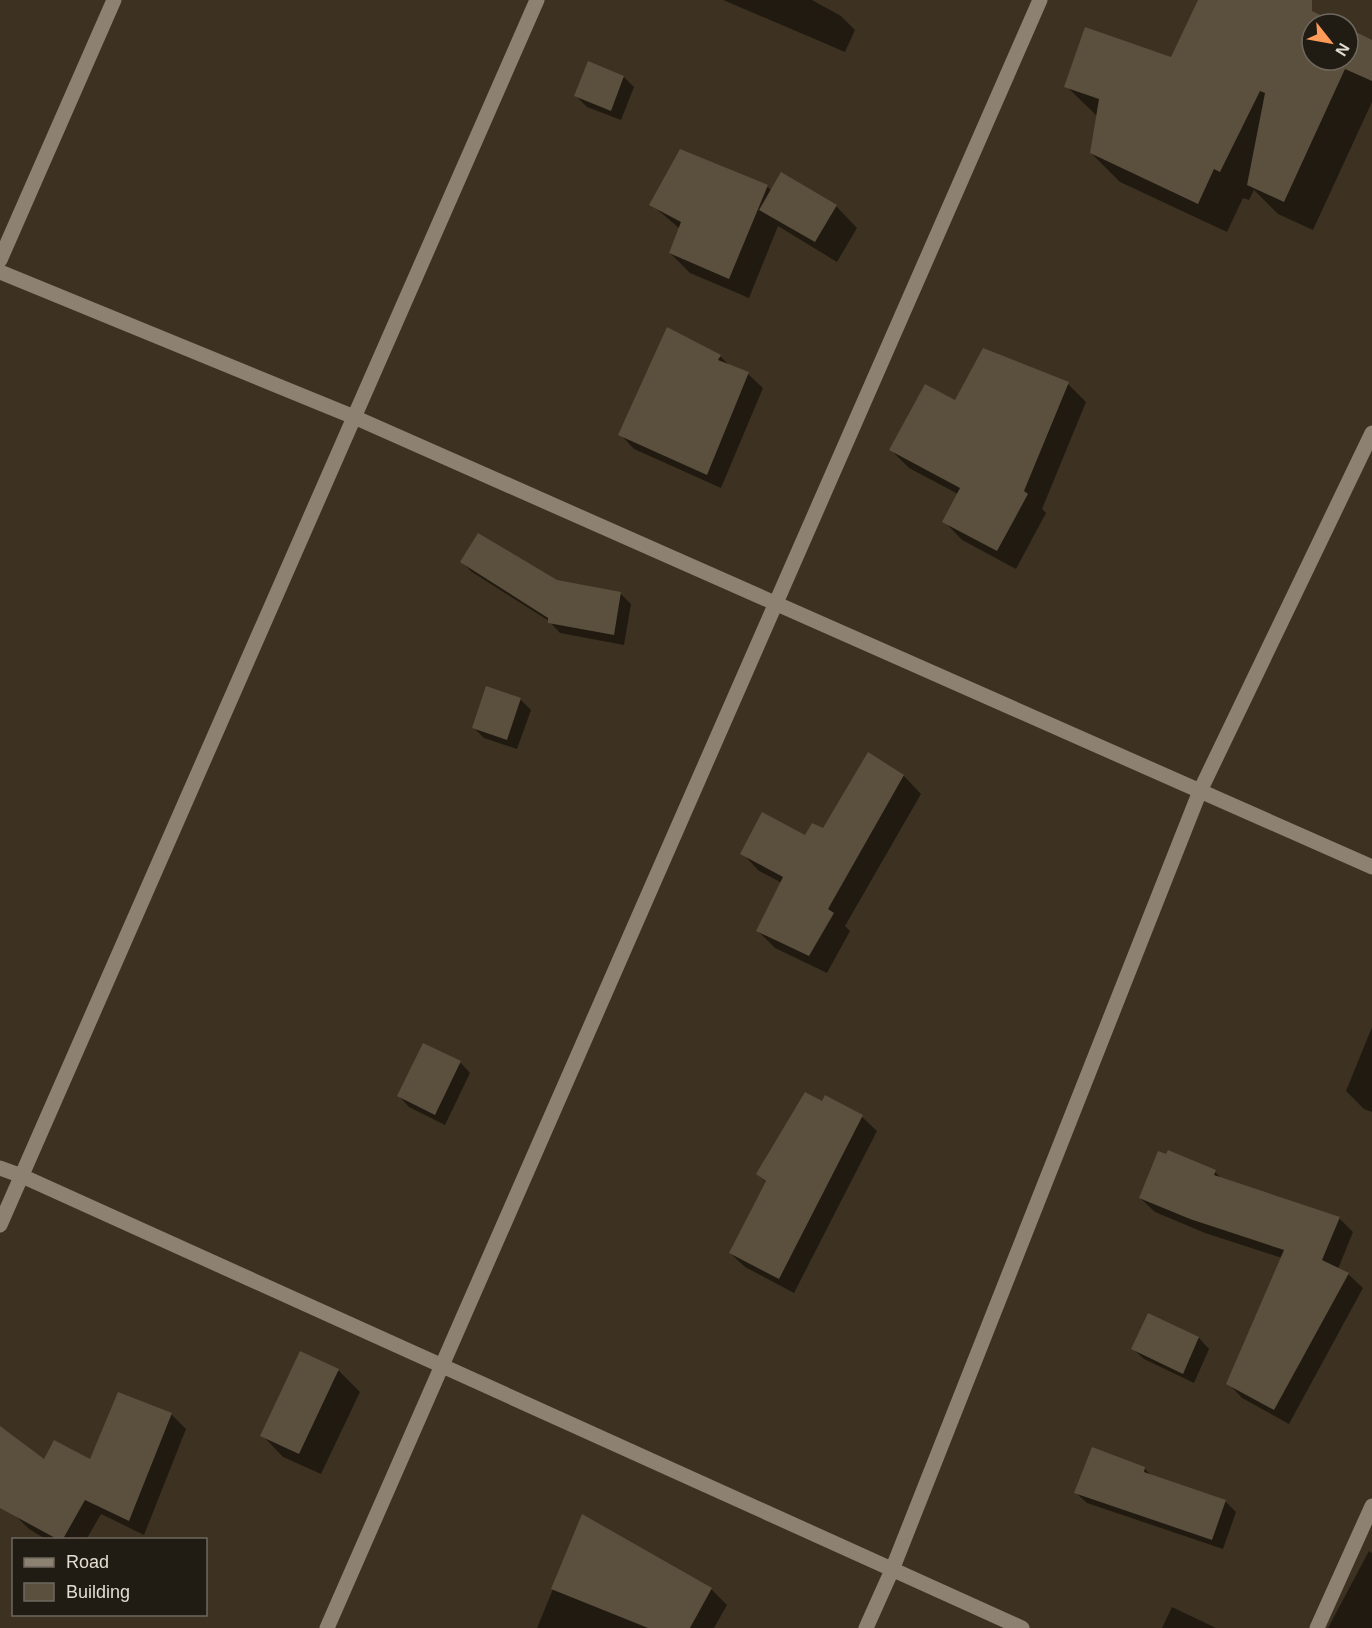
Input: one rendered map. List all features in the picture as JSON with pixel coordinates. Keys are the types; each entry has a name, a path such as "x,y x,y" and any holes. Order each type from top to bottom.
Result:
{"street":[{"path":"0,260 114,0"},
{"path":"0,1225 537,0"},
{"path":"327,1628 1040,0"},
{"path":"0,272 354,417 1372,867"},
{"path":"866,1628 892,1569 1200,791 1372,433"},
{"path":"0,1168 1022,1628"},
{"path":"1317,1628 1372,1506"}],"building":[{"path":"1198,0 1312,0 1312,11 1314,12 1300,12 1300,72 1344,72 1284,202 1247,185 1265,93 1260,91 1220,172 1214,169 1198,204 1090,153 1099,99 1064,87 1085,27 1171,57"},
{"path":"1360,34 1372,40 1372,81 1352,72 1360,72"},
{"path":"588,61 624,76 611,111 574,96"},
{"path":"680,149 768,185 729,279 669,253 681,222 649,205"},
{"path":"781,172 837,205 815,242 759,210"},
{"path":"667,327 721,355 718,360 749,372 707,475 618,435"},
{"path":"983,348 1069,382 1024,491 1028,494 997,551 942,522 960,488 889,450 925,384 955,400"},
{"path":"478,533 557,580 621,592 614,635 548,623 548,618 460,562"},
{"path":"486,686 521,698 507,740 472,728"},
{"path":"868,752 904,775 828,909 834,913 809,956 756,931 783,877 740,854 762,812 805,835 812,823 823,828"},
{"path":"423,1043 461,1061 435,1115 397,1096"},
{"path":"805,1092 822,1101 825,1095 863,1115 779,1279 729,1253 766,1181 756,1174"},
{"path":"1168,1150 1216,1170 1214,1175 1340,1217 1322,1260 1349,1273 1274,1410 1226,1384 1284,1250 1190,1219 1139,1198 1158,1151 1166,1154"},
{"path":"1148,1313 1199,1337 1183,1374 1131,1349"},
{"path":"300,1351 339,1369 299,1454 260,1436"},
{"path":"118,1392 172,1413 129,1521 85,1500 64,1538 55,1538 0,1508 0,1426 44,1459 54,1440 90,1459"},
{"path":"1092,1447 1145,1467 1144,1472 1226,1500 1212,1540 1074,1493"},
{"path":"582,1514 712,1588 690,1628 648,1628 551,1589"}]}
